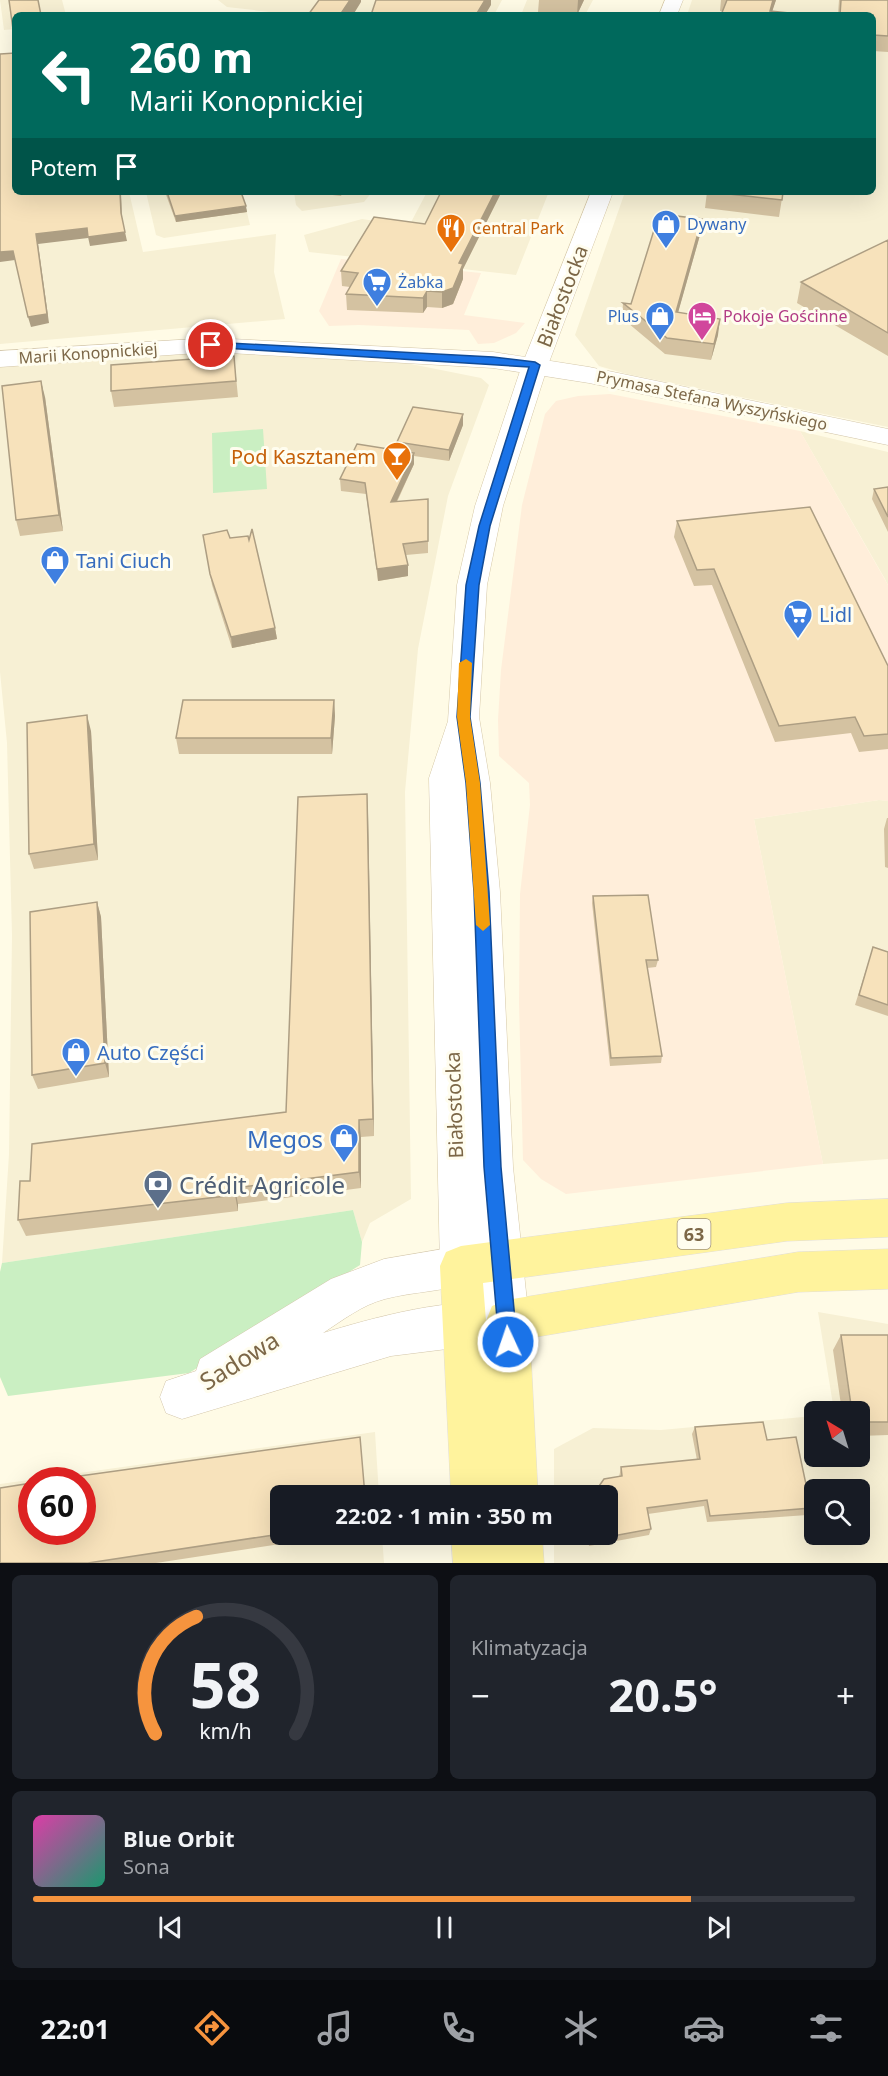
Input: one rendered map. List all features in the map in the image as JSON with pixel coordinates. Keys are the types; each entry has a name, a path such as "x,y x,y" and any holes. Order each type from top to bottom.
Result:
{"main road":[{"name":"Białostocka","path":"473,1485 463,1326 481,1262 493,1167 482,892 473,783 463,717 475,574 489,506 535,365 602,195"},
{"name":"Marii Konopnickiej","path":"0,359 211,345 493,360 535,365"},
{"name":"Prymasa Stefana Wyszyńskiego","path":"535,365 888,437"},
{"name":"63","path":"481,1262 787,1221 888,1218"},
{"name":"Białostocka","path":"481,1262 507,1321 514,1485"},
{"name":"Sadowa","path":"463,1326 391,1334 182,1397 346,1294 384,1279 481,1262"},
{"path":"463,1326 507,1321 798,1272 888,1269"},
{"path":"476,1545 477,1563"},
{"path":"519,1545 520,1563"}],"shaded area":[{"path":"0,0 62,0 65,12 12,12 12,29 4,30"},
{"path":"218,0 502,0 496,12 270,12 227,7"},
{"path":"527,0 593,0 587,12 522,12"},
{"path":"692,0 888,0 888,427 627,374 599,366 575,335 624,195 876,195 876,12 688,12"},
{"path":"29,195 130,195 143,252 276,234 274,272 285,319 0,344 0,199"},
{"path":"147,195 243,195 250,225 164,238 156,235"},
{"path":"294,195 370,195 364,202 302,211 296,205"},
{"path":"425,195 548,195 516,275 309,252 304,235 362,219 409,226"},
{"path":"341,259 481,273 464,315 525,323 516,333 494,343 478,344 469,330 359,325 329,326 319,311"},
{"path":"208,352 401,362 481,378 489,385 448,496 418,649 405,792 411,1199 370,1223 362,1242 353,1210 2,1263 9,1154 12,935 7,743 0,672 0,365"},
{"path":"610,394 800,431 888,585 888,801 879,800 754,819 823,1164 566,1194 541,1179 523,1160 519,1003 520,894 530,805 529,783 499,756 498,720 501,670 522,505 545,414 556,401 578,396"},
{"path":"800,431 888,452 888,585 885,579"},
{"path":"879,800 888,801 888,1159 823,1164 754,819"},
{"path":"818,1312 888,1324 888,1563 554,1563 554,1545 618,1545 618,1485 554,1485 554,1449 593,1428 661,1430 804,1417 804,1467 870,1467 870,1401 832,1401"},
{"path":"375,1432 378,1485 270,1485 270,1545 383,1545 384,1563 0,1563 0,1484 18,1482 18,1545 96,1545 96,1471"}],"green space":[{"path":"263,429 267,489 213,493 212,433"},
{"path":"353,1210 362,1242 360,1265 189,1373 8,1396 0,1377 0,1272 2,1263"}],"building":[{"path":"9,0 38,0 40,12 12,12 12,22"},
{"path":"319,0 350,0 342,12 310,12"},
{"path":"376,0 485,0 478,12 372,12"},
{"path":"727,0 773,0 770,11 780,12 722,12"},
{"path":"841,0 888,0 888,36 876,35 876,12 840,12"},
{"path":"12,53 12,195 120,195 125,232 88,237 87,228 36,234 47,314 28,317 13,251 0,252 0,54"},
{"path":"168,195 242,195 246,206 175,216"},
{"path":"440,195 493,195 459,263 463,264 453,288 442,292 427,291 423,298 346,294 358,273 341,271 374,217 425,224"},
{"path":"738,195 783,195 782,200"},
{"path":"659,214 702,219 676,312 720,319 714,344 667,338 623,303 631,304"},
{"path":"888,240 888,333 801,282"},
{"path":"234,356 236,381 111,391 111,365"},
{"path":"41,381 59,515 16,520 2,386"},
{"path":"413,407 463,414 449,450 397,442"},
{"path":"357,444 414,453 391,502 428,499 428,541 403,544 408,565 377,569 365,483 340,479"},
{"path":"888,487 888,517 874,489"},
{"name":"Lidl","path":"810,507 888,666 888,734 864,736 855,717 779,726 714,569 697,570 677,521"},
{"path":"252,529 275,628 231,637 210,574 203,535 227,530 230,538 248,536 249,540"},
{"path":"183,700 334,700 331,738 176,738"},
{"path":"87,715 94,844 29,854 27,723"},
{"path":"367,794 373,1119 359,1120 359,1172 235,1188 235,1195 18,1220 20,1181 30,1181 32,1144 286,1112 298,797"},
{"path":"648,895 658,960 646,960 662,1056 611,1058 593,896"},
{"path":"97,902 105,1063 32,1075 30,912"},
{"path":"873,947 888,952 888,1005 859,995"},
{"path":"841,1335 888,1335 888,1422 870,1422 870,1401 850,1401"},
{"path":"763,1422 767,1440 796,1437 805,1479 804,1509 710,1516 707,1500 647,1508 651,1529 618,1535 618,1485 600,1485 604,1479 622,1476 621,1467 700,1459 695,1427"},
{"path":"360,1437 364,1485 270,1485 270,1536 88,1563 0,1563 0,1488 18,1485 18,1545 96,1545 96,1474"}],"slow traffic":[{"path":"466,663 463,717 473,783 483,925"}],"place":[{"name":"Dywany","path":"666,250"},
{"name":"Central Park","path":"451,254"},
{"name":"Żabka","path":"377,308"},
{"name":"Plus","path":"660,342"},
{"name":"Pokoje Gościnne","path":"702,342"},
{"name":"Pod Kasztanem","path":"397,482"},
{"name":"Tani Ciuch","path":"55,586"},
{"name":"Lidl","path":"798,640"},
{"name":"Auto Części","path":"76,1078"},
{"name":"Megos","path":"344,1164"},
{"name":"Crédit Agricole","path":"158,1210"}],"route":[{"path":"211,345 493,360 535,365 484,526 472,585 463,717 473,783 482,892 493,1167 508,1342"}]}
